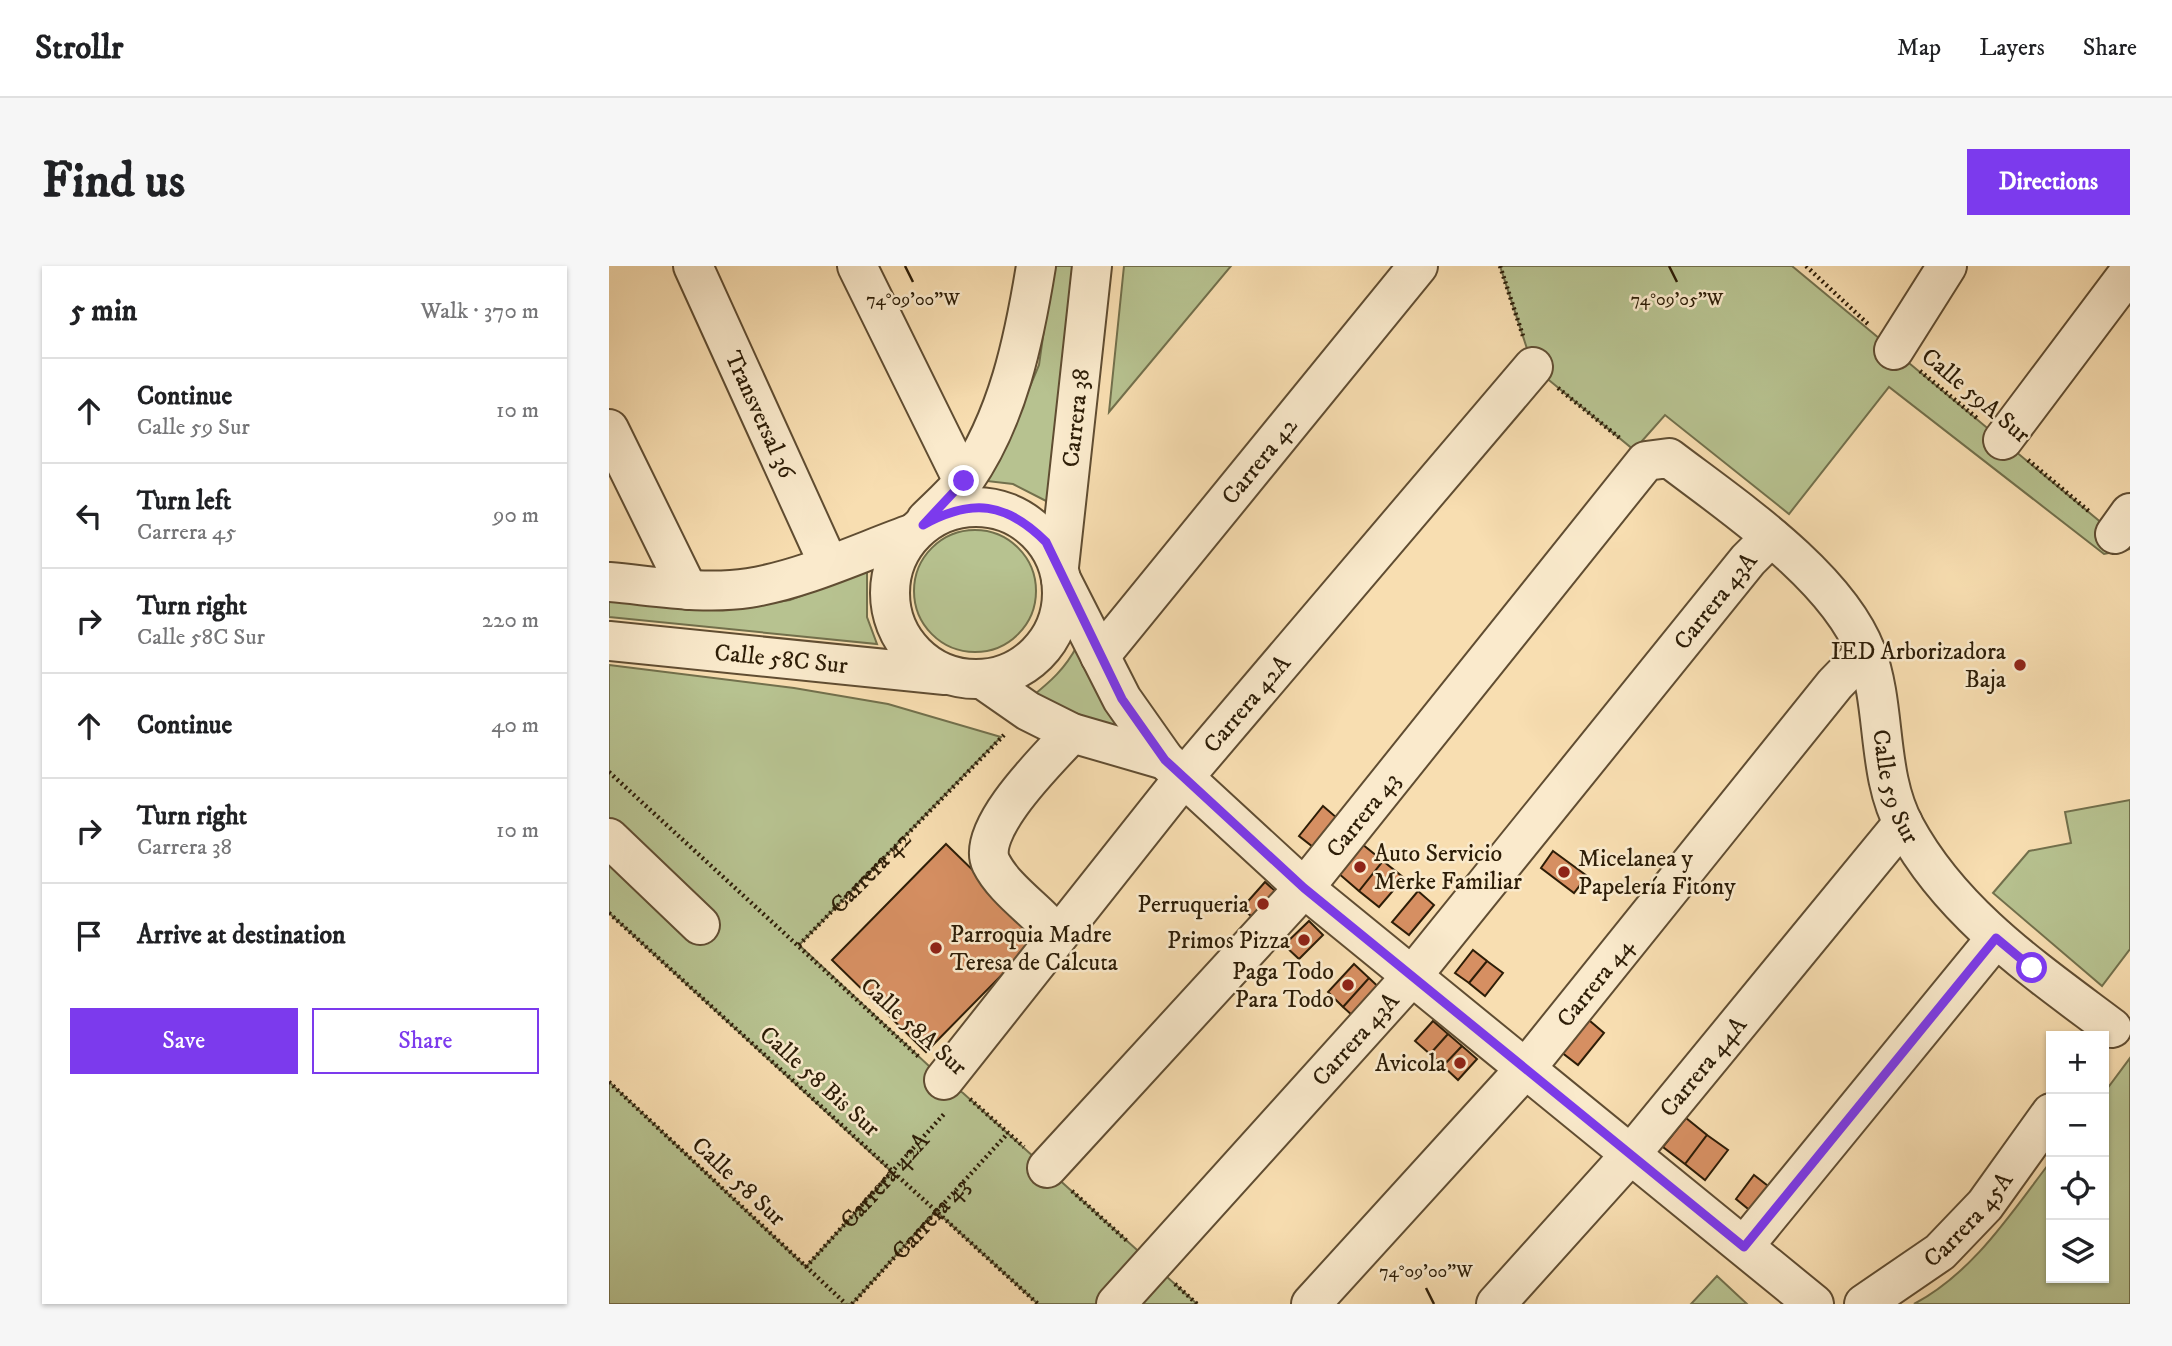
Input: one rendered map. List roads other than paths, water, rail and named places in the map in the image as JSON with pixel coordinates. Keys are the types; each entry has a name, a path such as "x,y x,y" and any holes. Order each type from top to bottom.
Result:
{"street":[{"name":"Transversal 36","path":"693,266 828,564"},
{"path":"857,266 964,481"},
{"path":"609,582 688,590 749,588 776,582 828,564 918,529 947,512 974,506 1002,510 1027,523 1046,542 1060,573 1061,607 1052,634 1034,656 1018,667 968,678 930,666 911,650 896,628 889,604 891,578 898,554 918,529 964,481 990,433 1011,382 1026,331 1036,266"},
{"name":"Carrera 38","path":"1060,573 1077,375 1092,266"},
{"name":"Carrera 42","path":"1100,656 1419,266"},
{"path":"1894,350 1947,266"},
{"path":"2003,439 2130,271"},
{"name":"Carrera 42A","path":"945,1096 1175,768 1533,367"},
{"path":"609,429 688,590"},
{"name":"Calle 59 Sur","path":"1668,458 1771,537 1836,603 1866,652 1880,716 1888,780 1903,823 1938,877 1977,922 1996,938 2115,1023"},
{"name":"Carrera 43","path":"1047,1168 1304,888 1646,461 1668,458"},
{"name":"Carrera 43A","path":"1109,1299 1152,1264 1412,976 1748,560 1771,537"},
{"name":"Calle 58C Sur","path":"1060,573 1122,699 1175,768 1304,888 1815,1304"},
{"name":"Calle 58C Sur","path":"609,641 968,678 1072,733 1175,768"},
{"name":"Carrera 44","path":"1311,1304 1526,1068 1835,684 1866,652"},
{"path":"1043,920 996,870 989,858 990,848 1010,801 1072,733"},
{"name":"Carrera 44A","path":"1496,1304 1631,1154 1903,823"},
{"path":"609,838 700,925"},
{"path":"1744,1247 1996,938"},
{"name":"Carrera 45A","path":"1864,1304 1940,1252 1985,1205 2046,1120"}],"place":[{"name":"IED Arborizadora Baja","path":"2020,665"},
{"name":"Auto Servicio Merke Familiar","path":"1360,867"},
{"name":"Micelanea y Papelería Fitony","path":"1564,872"},
{"name":"Perruqueria","path":"1263,904"},
{"name":"Primos Pizza","path":"1304,940"},
{"name":"Parroquia Madre Teresa de Calcuta","path":"936,948"},
{"name":"Paga Todo Para Todo","path":"1348,985"},
{"name":"Avicola","path":"1460,1063"}]}
